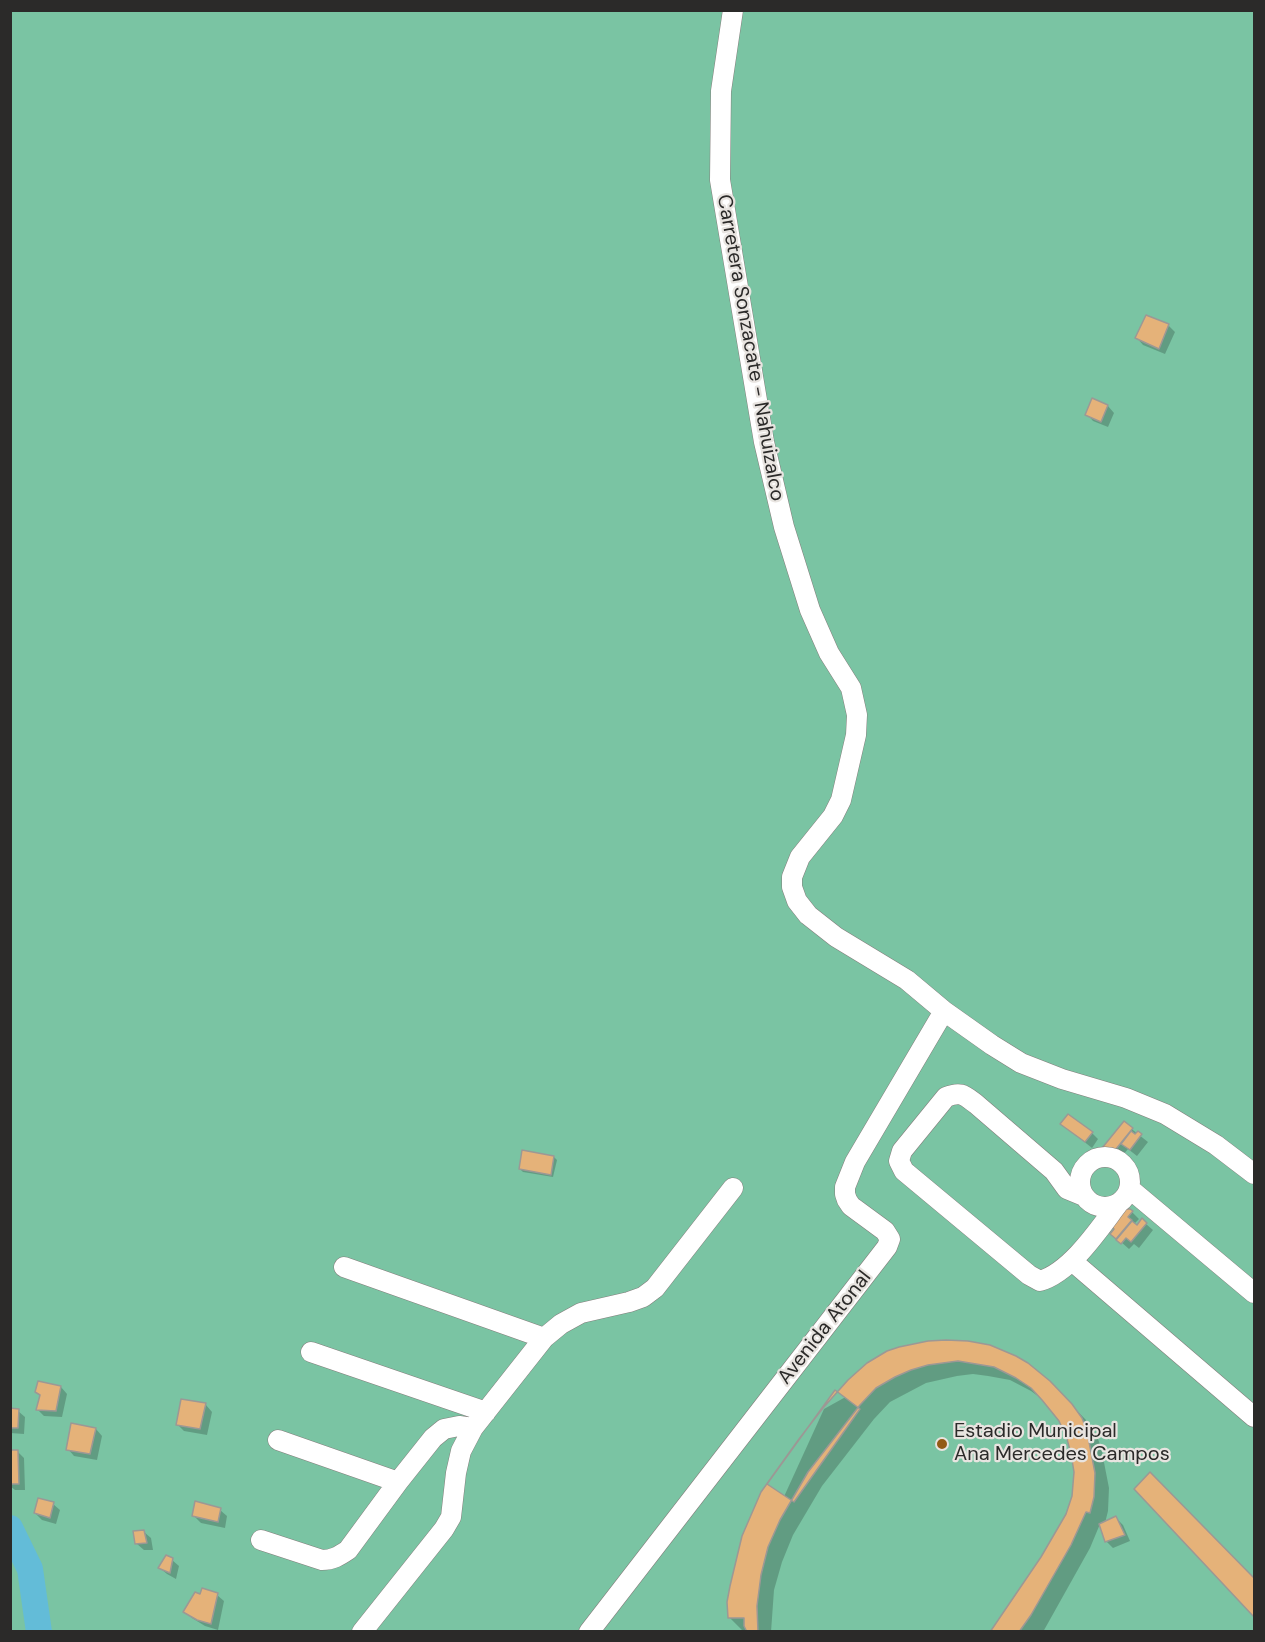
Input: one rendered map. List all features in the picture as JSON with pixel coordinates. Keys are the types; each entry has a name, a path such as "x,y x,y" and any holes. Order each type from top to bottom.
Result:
{"street":[{"name":"Carretera Sonzacate - Nahuizalco","path":"733,10 721,91 720,180 764,442 784,527 810,610 830,653 850,688 857,715 856,735 841,800 833,816 800,857 792,877 792,887 797,901 817,924 836,938 907,980 944,1011 992,1045 1029,1067 1062,1080 1126,1098 1165,1114 1216,1145 1254,1174"},
{"name":"Avenida Atonal","path":"589,1632 887,1247 890,1239 885,1231 851,1206 845,1194 845,1187 855,1162 944,1011"},
{"path":"1094,1235 1094,1222 1088,1199 1081,1189 1082,1174 1091,1162 1105,1158 1113,1159 1125,1167 1129,1174 1124,1196 1094,1235 1072,1261 1051,1278 1040,1281 1029,1275 904,1171 899,1161 902,1151 946,1097 956,1094 976,1104 1054,1171 1067,1189 1088,1199 1100,1207 1109,1207 1124,1196"},
{"path":"1054,1171 1082,1174"},
{"path":"362,1632 444,1529 451,1517 461,1451 473,1428 544,1338 561,1324 581,1314 644,1297 655,1288 733,1188"},
{"path":"1124,1196 1254,1293"},
{"path":"1072,1261 1254,1417"},
{"path":"344,1267 544,1338"},
{"path":"311,1352 486,1412"},
{"path":"261,1540 322,1560 331,1560 348,1550 433,1438 444,1429 459,1425 473,1428"},
{"path":"278,1440 398,1482"}],"green space":[{"path":"10,11 1254,11 1254,1631 11,1631"}],"building":[{"path":"1146,315 1169,324 1159,349 1135,338"},
{"path":"1092,398 1108,405 1101,422 1085,415"},
{"path":"1068,1114 1093,1132 1085,1142 1060,1124"},
{"path":"1124,1121 1133,1128 1112,1154 1098,1153"},
{"path":"1131,1131 1135,1134 1138,1131 1142,1134 1130,1150 1121,1144"},
{"path":"522,1150 554,1156 551,1175 519,1169"},
{"path":"1124,1209 1133,1211 1128,1217 1132,1220 1116,1239 1110,1234 1114,1229 1110,1225"},
{"path":"1142,1218 1147,1223 1131,1242 1126,1238 1121,1244 1116,1240 1132,1221 1137,1225"},
{"path":"946,1340 990,1345 1028,1363 1050,1381 1072,1404 1082,1418 1087,1431 1095,1473 1094,1497 1090,1513 1086,1512 1071,1545 1031,1615 1019,1632 990,1632 1041,1557 1066,1514 1072,1496 1074,1472 1067,1439 1059,1421 1031,1388 994,1367 958,1361 928,1365 895,1377 876,1388 860,1405 808,1472 780,1520 768,1547 761,1575 757,1606 758,1632 747,1632 744,1618 728,1618 727,1602 742,1536 761,1492 823,1408 867,1363 899,1347"},
{"path":"38,1381 61,1386 56,1411 36,1410 40,1395 35,1392"},
{"path":"835,1390 860,1409 794,1502 767,1484"},
{"path":"181,1399 206,1403 200,1429 176,1425"},
{"path":"10,1408 19,1409 18,1428 10,1428"},
{"path":"71,1423 96,1428 90,1454 66,1450"},
{"path":"10,1450 18,1450 19,1484 10,1484"},
{"path":"1150,1472 1254,1578 1254,1617 1134,1489"},
{"path":"38,1498 54,1502 50,1518 34,1513"},
{"path":"195,1501 221,1508 218,1522 192,1516"},
{"path":"1116,1516 1125,1535 1105,1542 1099,1524"},
{"path":"144,1530 147,1543 135,1544 133,1531"},
{"path":"166,1555 173,1558 170,1573 158,1568"},
{"path":"202,1588 218,1593 211,1624 197,1620 183,1612 195,1592 200,1594"}],"waterway":[{"path":"10,1528 30,1569 39,1632"}],"place":[{"name":"Estadio Municipal Ana Mercedes Campos","path":"942,1444"}]}
